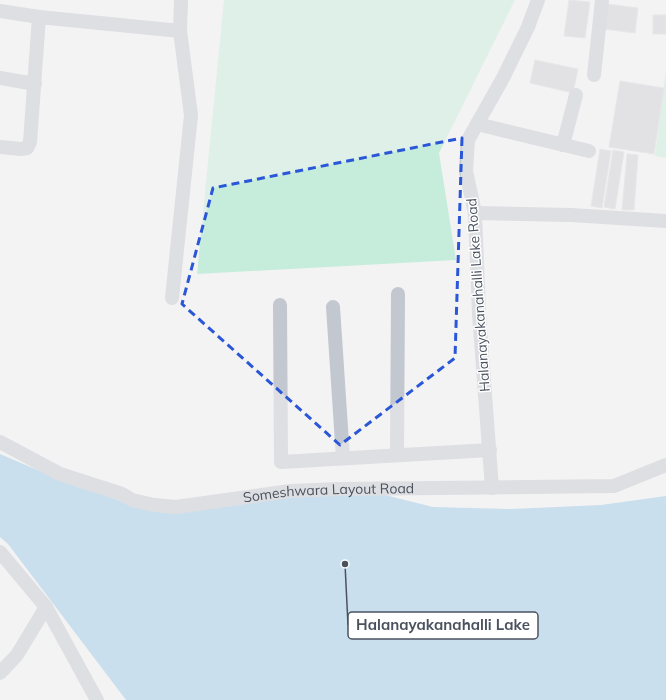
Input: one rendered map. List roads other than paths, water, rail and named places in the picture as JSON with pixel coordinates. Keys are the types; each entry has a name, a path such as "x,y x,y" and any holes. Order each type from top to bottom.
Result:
{"street":[{"path":"172,298 191,115 180,32 181,0"},
{"name":"Halanayakanahalli Lake Road","path":"492,488 479,314 475,213 466,171 468,140 503,78 528,27 538,0"},
{"path":"594,75 602,0"},
{"path":"0,11 39,17 180,32"},
{"path":"0,147 21,149 27,148 30,142 39,17"},
{"path":"0,78 34,84"},
{"path":"563,145 576,95"},
{"path":"477,124 588,151"},
{"path":"475,213 571,215 666,221"},
{"path":"397,455 398,294"},
{"path":"280,305 281,462 490,450"},
{"path":"333,307 343,458"},
{"name":"Someshwara Layout Road","path":"0,442 60,474 122,494 132,500 154,505 176,506 298,491 384,488 614,486 666,465"},
{"path":"0,552 46,607 97,700"},
{"path":"0,673 16,655 46,607"}],"water":[{"path":"0,454 80,488 98,492 133,506 319,494 377,493 433,507 511,509 601,505 666,496 666,700 126,700 8,544 0,537"}],"place":[{"name":"Halanayakanahalli Lake","path":"345,564"}]}
